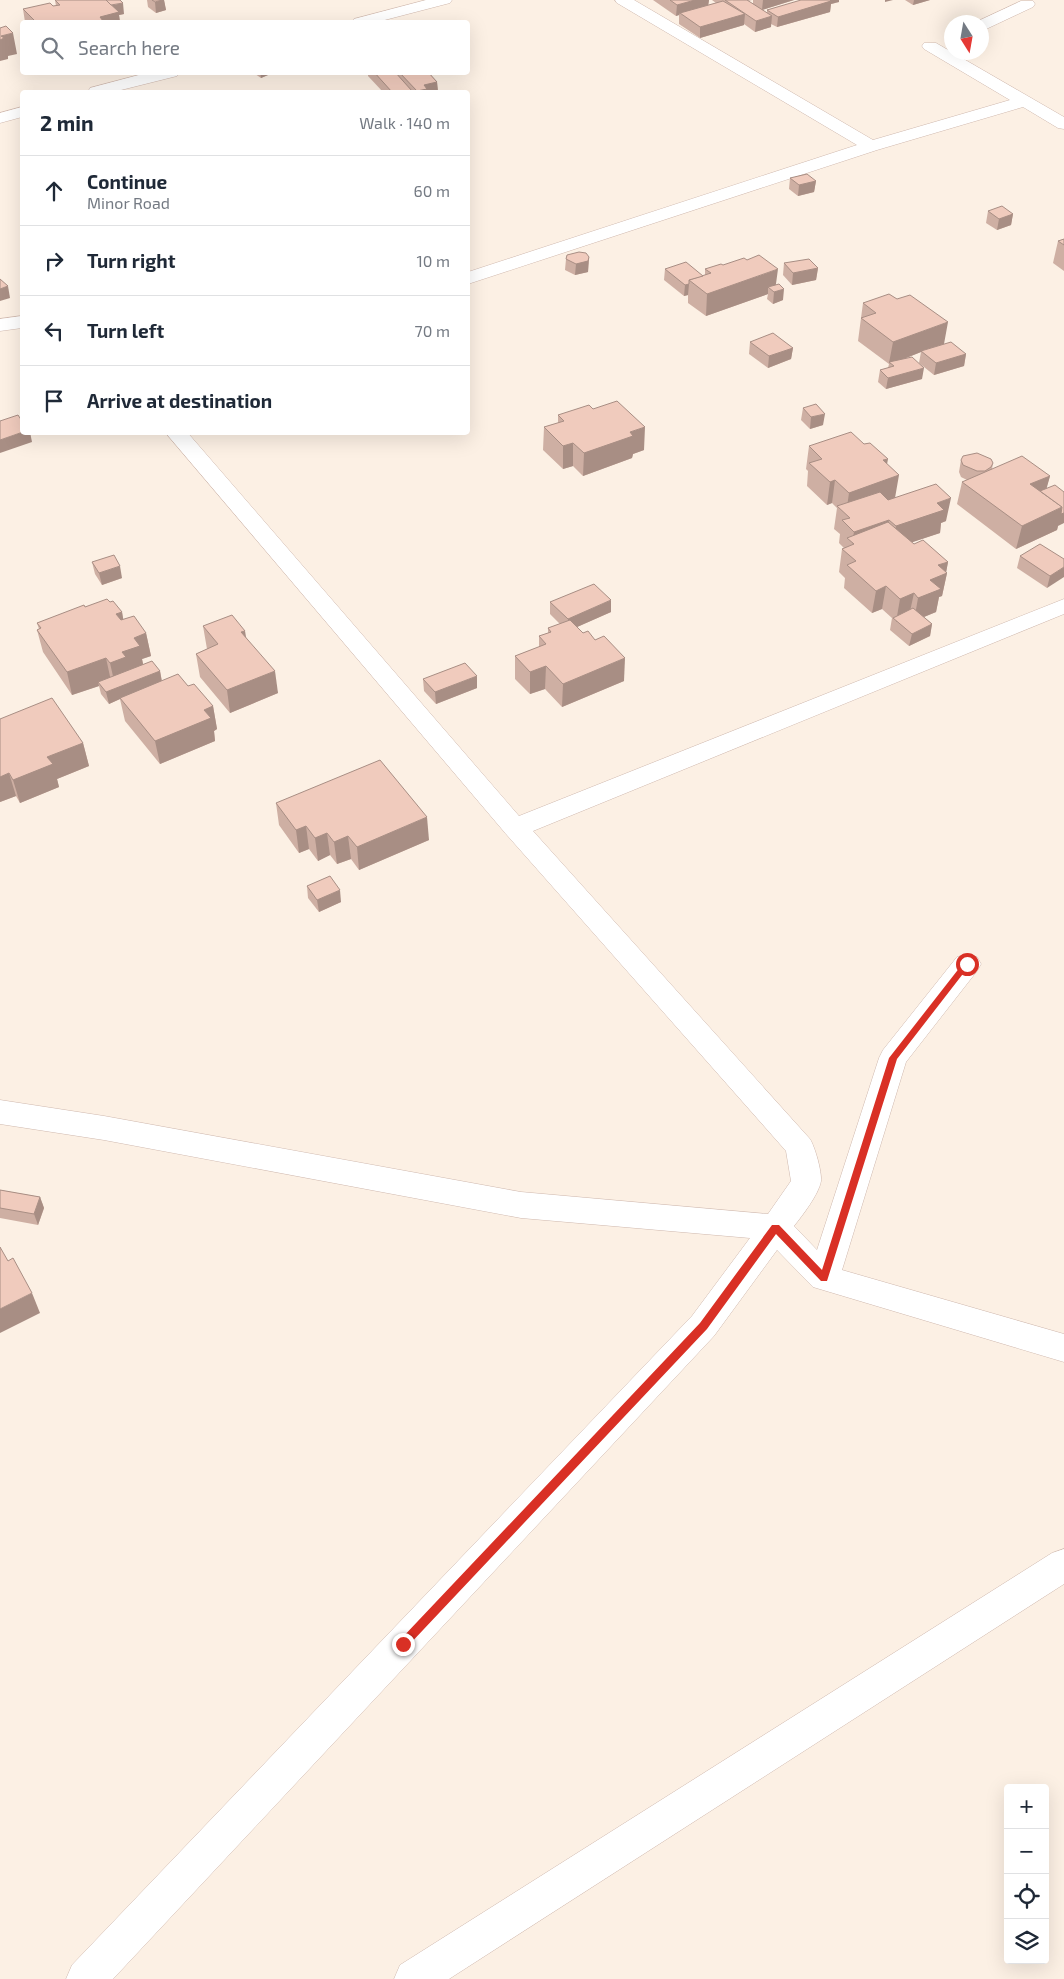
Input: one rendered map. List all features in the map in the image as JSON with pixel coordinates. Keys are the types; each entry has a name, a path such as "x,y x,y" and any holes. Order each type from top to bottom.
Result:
{"street":[{"path":"368,20 444,0"},
{"path":"623,0 871,146"},
{"path":"989,23 1028,4"},
{"path":"944,40 930,46 944,54"},
{"path":"954,60 1064,124"},
{"path":"124,89 163,75"},
{"path":"470,277 871,146 1025,101"},
{"path":"0,118 20,113"},
{"path":"0,325 20,322"},
{"path":"86,1979 704,1326 797,1199 806,1181 800,1148 515,828 178,435"},
{"path":"515,828 1064,606"},
{"path":"824,1278 893,1058 967,964"},
{"path":"0,1112 104,1128 521,1204 776,1228 824,1278 1064,1348"},
{"path":"414,1979 1064,1565"}],"building":[{"path":"55,0 106,0 119,12 100,17 102,20 34,20 23,9 50,3 53,6 60,5"},
{"path":"106,0 120,0 123,3 111,5"},
{"path":"670,0 695,0 677,5"},
{"path":"725,0 747,0 772,16 756,21"},
{"path":"801,0 831,1 778,17 767,10"},
{"path":"723,1 745,14 700,27 680,13"},
{"path":"6,26 13,33 1,36 4,38 0,40 0,28"},
{"path":"377,75 398,75 411,90 390,90"},
{"path":"402,75 431,75 437,82 424,85 427,89 416,90"},
{"path":"807,174 816,181 799,185 790,178"},
{"path":"1002,206 1013,214 999,219 988,211"},
{"path":"1064,239 1064,245 1058,241"},
{"path":"579,252 586,253 589,257 588,261 576,264 566,259 567,255"},
{"path":"759,255 778,269 707,294 689,280 711,273 705,269 744,258 747,260"},
{"path":"809,259 818,268 793,273 784,263"},
{"path":"686,262 703,276 689,280 689,284 685,285 665,269"},
{"path":"0,279 8,286 0,289"},
{"path":"779,284 784,289 774,292 768,287"},
{"path":"889,294 897,299 910,295 948,322 893,342 861,318 876,313 863,303"},
{"path":"773,333 793,348 769,356 750,342"},
{"path":"951,342 966,354 936,363 921,351"},
{"path":"912,357 924,368 888,378 880,370 894,366 889,362"},
{"path":"617,401 645,427 630,432 633,436 584,453 573,443 563,446 544,427 564,421 558,415 589,405 593,409"},
{"path":"816,404 825,414 811,417 803,408"},
{"path":"18,415 20,418 20,433 0,440 0,421"},
{"path":"851,432 864,444 870,443 888,459 883,460 899,475 849,493 835,480 830,482 809,463 822,459 809,446"},
{"path":"977,453 991,459 993,463 991,467 985,471 977,471 963,465 961,460 963,456"},
{"path":"1022,456 1050,476 1030,484 1062,507 1022,526 962,482"},
{"path":"936,484 951,498 937,503 944,510 896,526 889,520 854,532 842,520 850,518 837,506 880,492 888,500"},
{"path":"1055,485 1064,492 1064,513 1061,514 1062,507 1040,491"},
{"path":"888,522 914,544 923,540 948,562 938,565 947,573 930,580 941,589 918,598 914,593 900,599 886,586 876,591 847,565 856,561 842,549 854,544 847,538"},
{"path":"1040,544 1064,559 1064,567 1050,576 1020,556"},
{"path":"114,555 120,566 99,573 92,562"},
{"path":"594,584 611,600 568,619 550,602"},
{"path":"107,599 110,602 113,601 122,612 116,614 121,620 134,616 146,633 134,638 140,646 122,652 126,657 110,663 106,658 67,672 37,630 41,628 37,623 84,605 85,607"},
{"path":"913,608 932,624 912,634 893,618"},
{"path":"232,615 245,631 241,632 275,671 227,690 196,654 218,644 203,626"},
{"path":"570,620 583,633 588,631 595,640 604,636 625,658 563,684 546,666 530,672 515,656 546,644 539,636 551,632 548,628"},
{"path":"152,661 160,671 106,692 98,682"},
{"path":"465,663 477,676 435,692 423,679"},
{"path":"178,674 188,686 194,684 213,706 204,710 211,718 155,741 120,698"},
{"path":"52,698 83,743 47,757 53,764 13,780 9,773 0,777 0,719"},
{"path":"380,760 427,817 357,847 348,836 334,842 327,833 315,838 306,826 296,830 276,803"},
{"path":"330,876 340,890 317,900 307,886"},
{"path":"0,1190 40,1197 34,1214 0,1208"},
{"path":"0,1247 8,1261 13,1258 32,1293 0,1309"}],"route":[{"path":"403,1644 704,1326 776,1228 824,1278 893,1058 967,964"}]}
